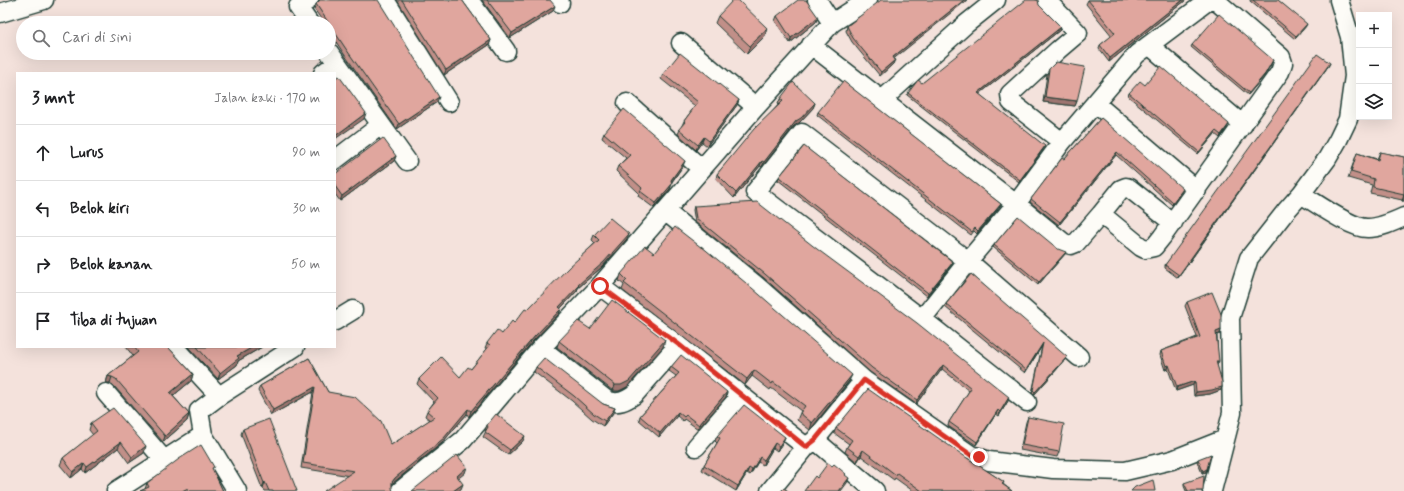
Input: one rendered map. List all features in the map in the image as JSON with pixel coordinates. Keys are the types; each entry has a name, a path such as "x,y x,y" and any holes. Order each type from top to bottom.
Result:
{"street":[{"path":"0,13 44,0"},
{"path":"304,16 298,7 309,0"},
{"path":"385,0 449,102"},
{"path":"469,0 506,51"},
{"path":"818,0 832,23"},
{"path":"400,491 463,440 541,348 600,286 811,45 832,23 868,0"},
{"path":"882,100 966,24 996,0"},
{"path":"1046,0 1078,33 1010,94 1011,102 1062,142"},
{"path":"922,319 1016,204 1062,142 1137,54 1209,0"},
{"path":"1101,214 1141,247 1145,249 1158,243 1280,72 1283,64 1281,57 1215,0"},
{"path":"1212,491 1232,413 1230,318 1249,258 1301,194 1327,159 1348,118 1354,76 1350,37 1337,2"},
{"path":"681,43 756,107"},
{"path":"811,45 1064,243 1071,246 1076,243 1121,189 1126,187 1173,223"},
{"path":"1149,45 1243,125"},
{"path":"330,63 381,125 407,161"},
{"path":"627,103 702,169"},
{"path":"1095,103 1197,190"},
{"path":"336,159 381,125"},
{"path":"1027,402 922,319 755,192 802,133 968,262 1079,357"},
{"path":"1301,194 1341,218 1366,229 1378,227 1404,217"},
{"path":"665,211 757,286 864,380 971,455 989,461 1053,470 1125,471 1172,460 1225,439"},
{"path":"600,286 678,344 783,430 810,443 875,491"},
{"path":"336,320 353,310"},
{"path":"541,348 608,401 617,402 627,400 634,395 678,344"},
{"path":"175,348 219,396"},
{"path":"237,491 203,435 198,411 293,348"},
{"path":"770,491 864,380"},
{"path":"106,393 165,461"},
{"path":"696,447 741,395"},
{"path":"116,491 165,461 203,435"}],"building":[{"path":"320,0 378,0 439,97 399,124 336,34 336,16 324,16 316,4"},
{"path":"402,0 462,0 491,40 446,70"},
{"path":"487,0 550,0 555,6 512,33"},
{"path":"733,0 738,0 767,28 750,46 718,16"},
{"path":"798,0 806,0 818,17 791,38 777,16"},
{"path":"881,0 964,0 893,57 895,60 881,72 853,38 847,26"},
{"path":"1026,0 1038,0 1039,5 1061,27 978,93 1045,146 1020,180 908,93 918,80 922,83"},
{"path":"1088,0 1183,0 1110,58 1100,45 1115,33"},
{"path":"1253,0 1278,0 1307,24 1296,36"},
{"path":"1219,14 1273,60 1265,74 1249,93 1192,45"},
{"path":"680,53 739,100 709,141 704,137 698,145 679,129 698,102 663,74"},
{"path":"1317,54 1330,63 1179,275 1165,265"},
{"path":"1056,62 1085,67 1077,101 1045,97 1049,69"},
{"path":"1161,66 1229,124 1221,135 1216,131 1199,152 1129,93 1140,81 1145,85"},
{"path":"339,76 366,113 336,135 336,78"},
{"path":"843,81 1001,204 978,231 975,228 972,232 818,112"},
{"path":"793,82 815,103 801,118 796,121 764,162 762,161 736,193 717,174 754,129 783,101 780,99"},
{"path":"624,109 685,161 671,180 672,184 656,203 640,191 642,188 618,166 630,155 604,133"},
{"path":"1101,118 1183,189 1173,202 1117,152 1060,222 1031,199 1062,158 1064,159"},
{"path":"383,138 396,156 342,196 336,187 336,173"},
{"path":"804,146 953,262 928,293 779,177"},
{"path":"1380,152 1404,157 1404,194 1373,187 1374,179 1351,172 1357,153 1378,160"},
{"path":"757,202 817,249 917,323 1009,397 1000,412 998,410 977,442 949,422 971,388 943,365 917,400 872,368 765,274 696,218 694,206"},
{"path":"1018,216 1058,249 1066,252 1039,282 994,245"},
{"path":"610,218 629,234 604,262 578,285 579,286 559,307 561,309 535,336 471,411 468,409 444,438 395,478 392,482 393,491 324,491 354,471 303,463 315,387 273,410 260,386 309,358 328,392 355,397 381,421 391,445 434,417 427,411 438,398 419,379 441,357 460,377 468,367 471,369 490,345 487,343 497,330 502,334 512,321 514,323 525,309 527,310 569,267 599,240 594,235"},
{"path":"675,227 702,248 701,246 752,288 852,375 812,423 800,413 805,406 773,382 772,384 754,370 747,379 624,283 627,280 621,274 645,246 654,253"},
{"path":"971,274 1067,357 1035,392 1033,390 1043,343 1026,370 946,304"},
{"path":"1212,292 1221,314 1221,330 1216,332 1219,361 1216,361 1222,387 1196,392 1195,381 1177,387 1169,365 1166,366 1161,351 1200,337 1187,302"},
{"path":"612,300 665,340 629,381 621,385 615,385 559,341 578,321 590,329"},
{"path":"135,348 169,348 193,374 170,393 189,414 165,436 116,379 108,376 138,352"},
{"path":"198,348 251,348 237,356 239,358 220,373"},
{"path":"681,355 727,392 699,425 686,415 684,417 678,412 660,433 640,416 679,373 671,367"},
{"path":"544,358 603,404 615,408 605,421 594,414 574,396 536,367"},
{"path":"868,389 1004,482 1002,484 1012,491 922,491 897,473 896,475 863,450 859,456 847,447 852,440 836,428"},
{"path":"744,405 785,437 779,446 775,443 764,460 760,457 752,470 749,468 738,486 704,465 720,438 717,436"},
{"path":"113,408 146,446 132,457 121,442 87,467 84,463 73,472 63,458 97,431 91,423"},
{"path":"496,414 525,436 510,450 485,432 488,427 487,425"},
{"path":"1028,417 1064,424 1059,452 1022,445"},
{"path":"269,419 297,491 269,491 265,482 264,483 243,429"},
{"path":"201,445 214,467 212,468 223,491 189,491 188,488 182,491 140,491 149,487 147,483 179,459"},
{"path":"1211,454 1207,469 1203,471 1198,459"},
{"path":"457,455 467,467 457,476 463,484 453,491 412,491"},
{"path":"828,463 832,466 834,464 849,478 839,491 804,491 815,476 817,478"},
{"path":"1204,476 1203,491 1188,491 1184,483"},
{"path":"1153,480 1155,491 1131,491 1135,487"},
{"path":"784,488 788,491 781,491"}],"route":[{"path":"600,286 678,344 806,447 815,440 864,380 971,455 979,457"}]}
